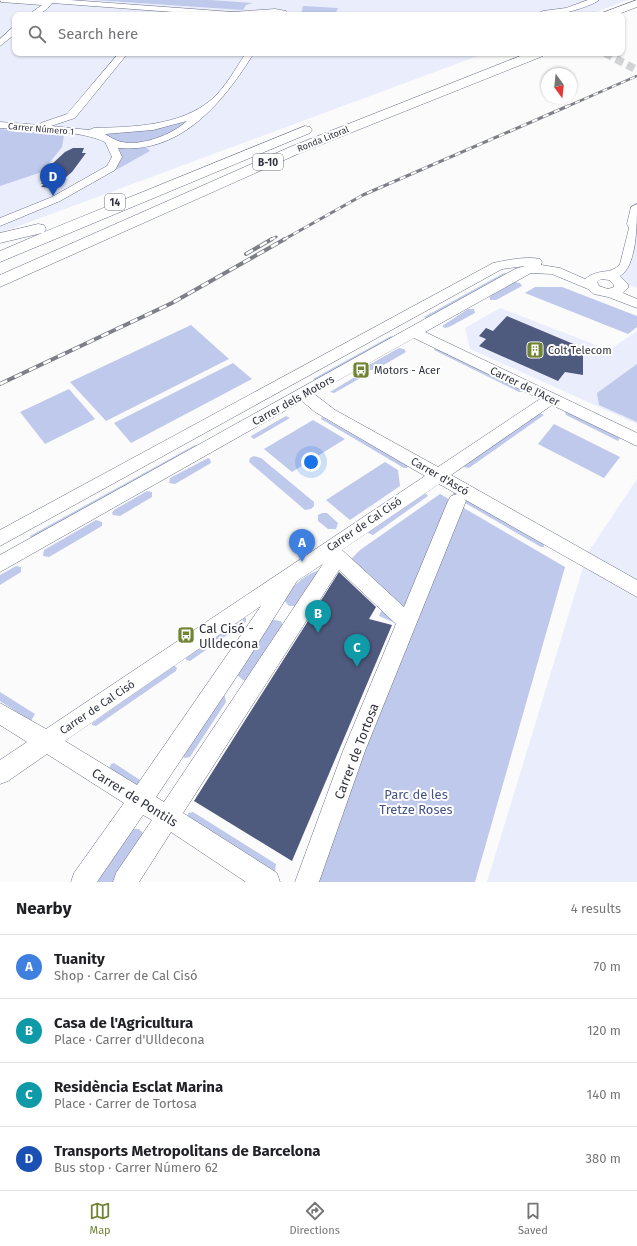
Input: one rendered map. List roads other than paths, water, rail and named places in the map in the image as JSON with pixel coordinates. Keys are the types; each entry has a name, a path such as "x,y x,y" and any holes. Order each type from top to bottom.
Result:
{"highway":[{"path":"614,12 637,3"},
{"path":"625,20 637,15"},
{"name":"Ronda Litoral","path":"0,282 295,150 531,56"},
{"name":"Ronda Litoral","path":"0,257 228,161 318,125"},
{"name":"14","path":"0,238 53,225 228,161"}],"street":[{"path":"2,0 28,1 38,8 89,3 141,8 158,12"},
{"path":"551,12 567,10 599,1"},
{"path":"575,12 599,1"},
{"path":"38,8 64,4 105,5"},
{"path":"141,8 147,12"},
{"path":"169,12 184,10 209,12"},
{"path":"0,43 12,33"},
{"path":"17,127 43,125 66,119 71,116 121,56"},
{"path":"66,119 70,124 82,132 101,136 110,141 131,146 161,140 185,128 210,106 224,91 248,56"},
{"path":"82,132 120,131 153,127 177,120 210,106"},
{"name":"Carrer Número 1","path":"0,125 82,132"},
{"path":"0,222 79,187 111,168 116,157 110,141"},
{"path":"637,208 633,224 636,228 626,265 621,271 593,281 597,290 610,293 637,304"},
{"path":"0,216 18,215"},
{"name":"Carrer dels Motors","path":"0,539 498,266 512,263 534,262 593,281"},
{"name":"Carrer dels Motors","path":"0,564 526,270 538,268 549,269 593,281"},
{"path":"610,276 619,281 621,286 637,293"},
{"path":"610,293 617,292 621,286"},
{"name":"Carrer de l'Acer","path":"414,332 637,440"},
{"name":"Carrer d'Ascó","path":"304,394 320,408 637,589"},
{"name":"Carrer de Cal Cisó","path":"0,773 293,572 333,552 438,474 551,398"},
{"name":"Carrer de Tortosa","path":"307,882 354,751 457,501"},
{"path":"83,882 155,809 246,694 299,615 333,552 407,622"},
{"path":"125,882 155,809 224,680 276,602 293,572"},
{"path":"276,602 299,615"},
{"path":"224,680 246,694"},
{"name":"Carrer de Pontils","path":"0,713 155,809 268,882"}],"tunnel":[{"path":"611,56 637,70"}],"railway":[{"path":"566,107 637,76"},
{"path":"283,240 363,195 568,106"},
{"path":"272,239 276,237"},
{"path":"246,254 272,239"},
{"path":"0,384 172,303 285,239"}],"place":[{"name":"Transports Metropolitans de Barcelona","path":"53,196"},
{"name":"Colt Telecom","path":"535,350"},
{"name":"Motors - Acer","path":"361,370"},
{"name":"Tuanity","path":"302,562"},
{"name":"Casa de l'Agricultura","path":"318,633"},
{"name":"Cal Cisó - Ulldecona","path":"186,635"},
{"name":"Residència Esclat Marina","path":"357,667"}],"park label":[{"name":"Parc de les Tretze Roses","path":"416,802"}]}
